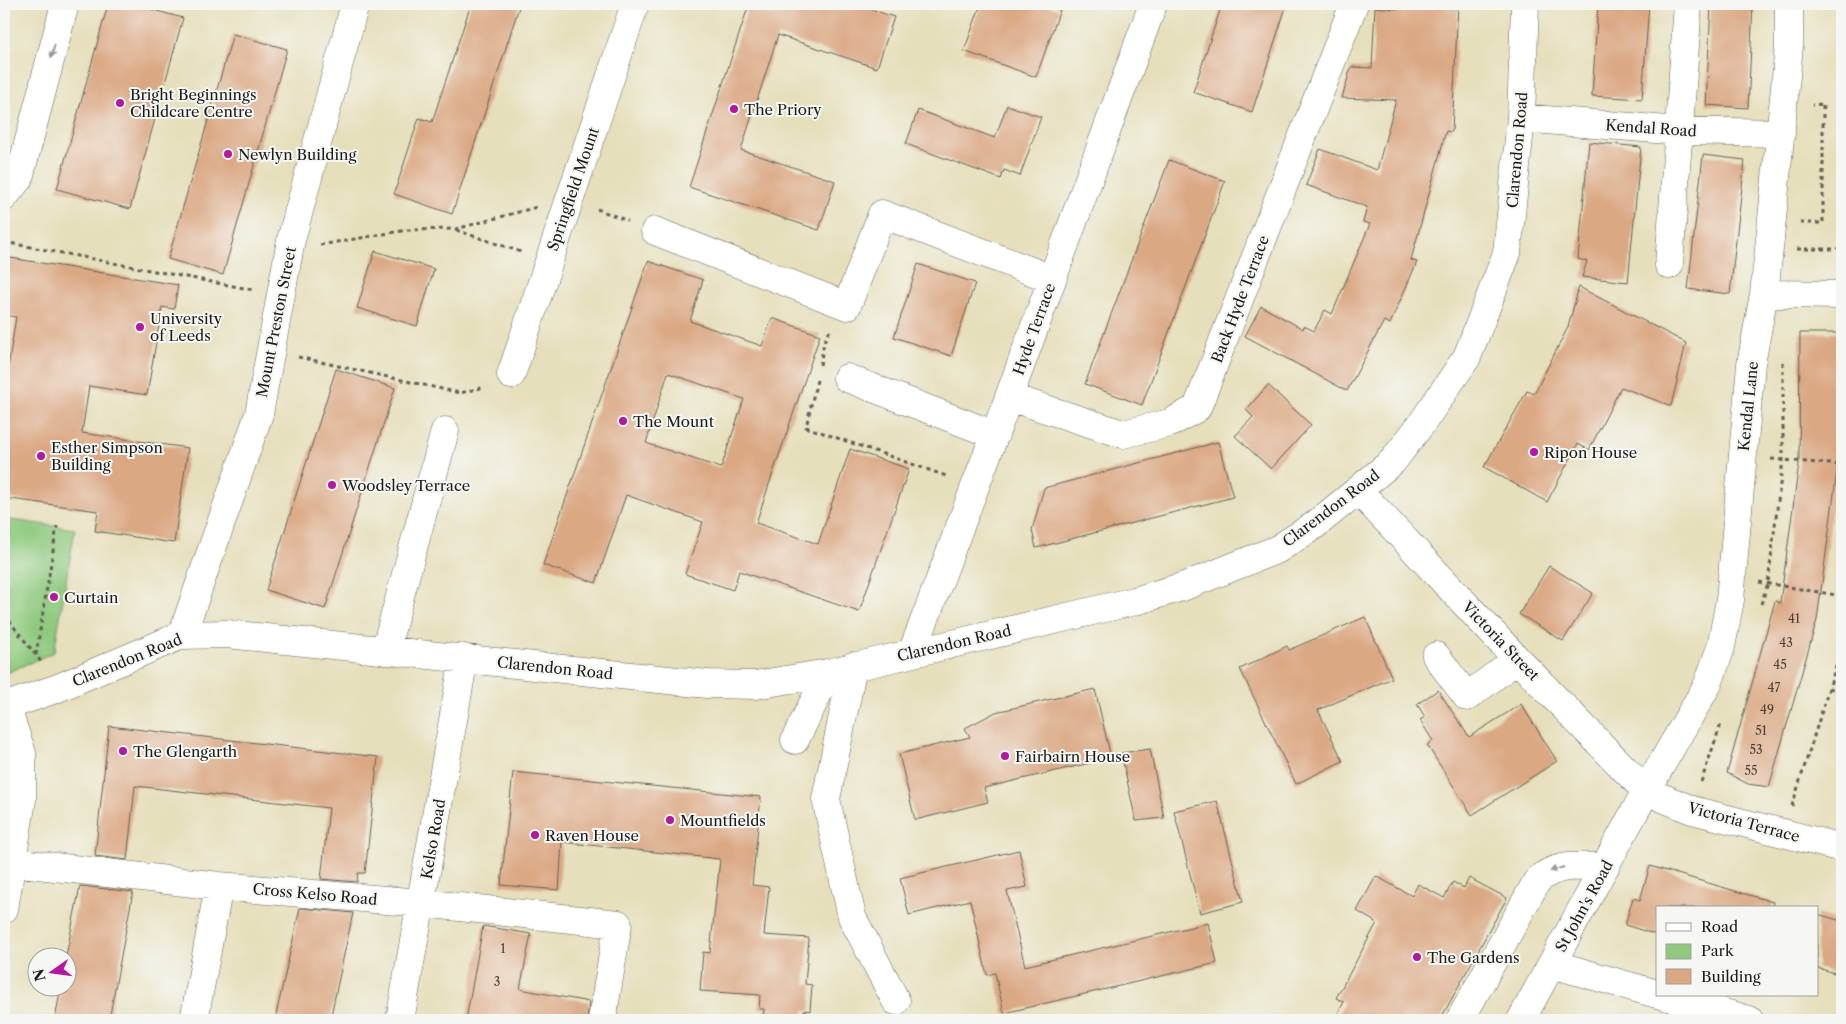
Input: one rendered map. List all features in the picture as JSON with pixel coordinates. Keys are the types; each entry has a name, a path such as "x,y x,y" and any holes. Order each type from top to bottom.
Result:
{"street":[{"path":"4,197 19,178 65,4"},
{"name":"Mount Preston Street","path":"182,635 259,414 292,240 355,4"},
{"name":"Springfield Mount","path":"511,375 635,4"},
{"name":"Hyde Terrace","path":"912,652 1009,397 1154,4"},
{"name":"Back Hyde Terrace","path":"1009,397 1123,434 1170,423 1197,408 1354,4"},
{"name":"Clarendon Road","path":"5,706 58,688 182,635 227,634 707,684 756,685 841,670 1135,601 1193,583 1278,549 1315,525 1393,460 1422,423 1467,357 1507,253 1521,118 1525,4"},
{"path":"1670,265 1688,4"},
{"name":"Kendal Lane","path":"1646,791 1708,684 1721,647 1730,600 1751,364 1764,294 1784,105 1789,46 1789,4"},
{"name":"Kendal Road","path":"1521,118 1680,131 1781,133"},
{"path":"655,231 847,306 882,214 1052,279"},
{"path":"1764,294 1842,295"},
{"path":"848,378 994,435"},
{"path":"385,651 445,431"},
{"name":"Victoria Street","path":"1358,490 1517,659 1646,791"},
{"path":"1436,656 1467,697 1517,659"},
{"name":"Kelso Road","path":"400,1020 464,658"},
{"path":"795,740 841,670"},
{"path":"841,670 826,799 852,917 896,1001"},
{"path":"4,909 22,800 22,753 5,706"},
{"name":"Victoria Terrace","path":"1646,791 1692,810 1842,848"},
{"name":"St John's Road","path":"1521,1020 1646,791"},
{"name":"Cross Kelso Road","path":"12,862 219,886 422,903 618,924 602,1020"},
{"path":"1460,1020 1538,881 1546,872 1560,867 1605,867"},
{"path":"194,1020 219,886"},
{"path":"1552,964 1656,994"},
{"path":"1665,996 1749,1020"}],"path":[{"path":"1772,222 1823,223 1823,104 1784,105"},
{"path":"292,240 313,246 406,230 456,229 570,198 655,231"},
{"path":"456,229 548,262"},
{"path":"4,242 235,287 281,293"},
{"path":"1769,249 1842,248"},
{"path":"824,342 806,426 975,486"},
{"path":"271,350 460,393 486,387 511,375"},
{"path":"1784,460 1842,465"},
{"path":"36,655 57,526"},
{"path":"1768,583 1842,596"},
{"path":"4,614 36,655 58,688"},
{"path":"1784,832 1842,647"},
{"path":"1829,688 1842,692"}],"green space":[{"path":"4,519 75,529 54,652 4,674"}],"building":[{"name":"Bright Beginnings Childcare Centre","path":"108,4 131,4 183,18 130,209 57,189"},
{"path":"471,4 520,4 452,214 394,194 419,118 432,122"},
{"name":"The Priory","path":"749,4 855,4 894,17 877,68 778,35 741,150 835,181 819,230 689,187"},
{"path":"981,4 1043,4 1060,10 1036,77 964,51"},
{"path":"1222,4 1287,4 1252,112 1193,92"},
{"path":"1397,4 1458,4 1452,132 1446,131 1411,260 1417,262 1390,324 1384,321 1347,391 1245,336 1261,306 1303,329 1304,326 1314,331 1325,310 1332,314 1370,224 1363,222 1367,207 1306,185 1320,149 1377,170 1396,100 1342,98 1351,67 1372,68 1375,7 1397,9"},
{"path":"1598,4 1649,4 1642,99 1592,96"},
{"path":"1711,4 1753,4 1748,108 1706,105"},
{"name":"Newlyn Building","path":"233,34 287,49 223,275 168,259"},
{"path":"1007,105 1041,117 1020,176 1004,170 1001,179 906,144 918,110 995,138"},
{"path":"1589,142 1641,147 1628,282 1582,277 1587,261 1578,259"},
{"path":"1703,155 1745,160 1730,294 1688,289"},
{"path":"1169,160 1225,181 1142,405 1085,384"},
{"path":"375,251 434,269 417,326 357,308"},
{"path":"4,257 178,285 174,309 162,307 147,395 89,386 82,433 188,448 174,543 95,531 98,511 4,498 4,393 16,317 4,315"},
{"name":"The Mount","path":"648,261 703,280 690,321 762,346 772,318 820,335 756,523 818,544 850,449 909,469 859,612 739,571 733,590 685,574 703,522 626,495 596,583 543,565","holes":["668,373 744,399 721,468 646,443"]},
{"path":"918,264 975,283 951,356 894,337"},
{"path":"1579,287 1686,343 1671,406 1621,387 1589,450 1578,444 1547,502 1484,467 1527,391 1534,394 1568,327"},
{"path":"1800,333 1842,333 1842,449 1840,449 1817,620 1769,787 1748,784 1727,773 1775,601 1780,603 1799,463"},
{"name":"Woodsley Terrace","path":"336,369 395,388 325,609 266,590"},
{"path":"1268,385 1311,425 1271,469 1235,436 1253,417 1246,410"},
{"path":"1218,442 1233,497 1036,548 1032,530 1044,488"},
{"path":"1549,566 1593,593 1563,641 1519,614"},
{"path":"1365,617 1392,678 1318,710 1343,761 1296,784 1240,669 1287,646 1289,650"},
{"name":"Fairbairn House","path":"1095,689 1111,758 984,788 988,802 915,820 899,754 970,737 965,728 996,712"},
{"path":"1438,690 1469,737 1521,704 1557,761 1472,815 1427,745 1433,741 1420,720 1425,717 1417,704"},
{"path":"109,726 378,757 365,873 358,873 357,882 321,879 329,808 135,786 127,860 95,856"},
{"path":"1150,749 1164,818 1136,821 1121,753"},
{"path":"513,772 761,797 752,885 769,887 764,935 809,938 805,984 812,985 810,1011 804,1010 803,1020 763,1020 764,1009 759,1009 760,995 700,991 703,952 710,953 720,859 562,842 559,890 501,885"},
{"path":"1217,801 1243,902 1200,913 1174,811"},
{"path":"1019,850 1027,887 1007,891 1025,966 1208,923 1217,963 1004,1013 995,973 987,975 970,900 909,915 900,878"},
{"path":"1650,866 1773,902 1772,906 1656,906 1656,935 1625,925 1633,898 1640,900"},
{"name":"The Gardens","path":"1376,876 1412,896 1418,884 1444,898 1453,882 1464,888 1469,878 1507,898 1440,1020 1334,1020 1344,1002 1336,998 1377,923 1357,911"},
{"path":"80,886 133,892 109,1020 55,1020 59,996 78,996 78,946 68,946"},
{"path":"300,908 353,913 330,1020 283,1020 284,1017 276,1015"},
{"path":"1818,914 1842,921 1842,975 1818,968"},
{"path":"483,926 531,934 520,989 589,1002 587,1020 466,1020"}],"place":[{"name":"Bright Beginnings Childcare Centre","path":"120,103"},
{"name":"The Priory","path":"734,109"},
{"name":"Newlyn Building","path":"228,154"},
{"name":"University of Leeds","path":"140,327"},
{"name":"The Mount","path":"623,421"},
{"name":"Ripon House","path":"1534,452"},
{"name":"Esther Simpson Building","path":"41,456"},
{"name":"Woodsley Terrace","path":"332,485"},
{"name":"Curtain","path":"54,597"},
{"name":"The Glengarth","path":"123,751"},
{"name":"Fairbairn House","path":"1005,756"},
{"name":"Mountfields","path":"670,820"},
{"name":"Raven House","path":"535,835"},
{"name":"The Gardens","path":"1417,957"}]}
